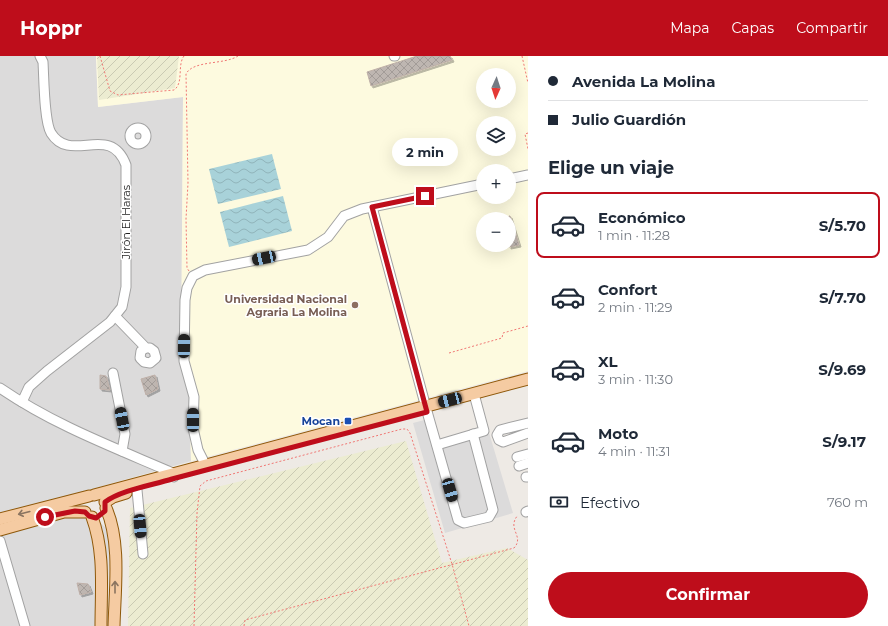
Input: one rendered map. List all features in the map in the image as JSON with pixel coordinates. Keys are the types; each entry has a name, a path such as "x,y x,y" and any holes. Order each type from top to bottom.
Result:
{"main road":[{"path":"475,397 528,379"},
{"path":"0,519 91,496 150,479 172,476 475,397 528,386"},
{"path":"0,530 64,512 99,517 113,497 137,490 205,464 426,410"},
{"path":"101,626 101,553 98,536 83,503 91,496 102,497 111,521 114,537 114,626"}],"street":[{"path":"40,56 43,62 48,121 51,132 60,144 68,146 102,145 116,148 121,153 133,142"},
{"name":"Jirón El Haras","path":"22,402 29,387 47,370 110,322 122,307 126,287 126,165 121,153"},
{"path":"516,178 528,175"},
{"path":"205,464 198,450 193,428 194,397 184,361 185,300 188,283 193,276 205,270 308,250 328,237 344,216 372,207 476,185"},
{"path":"372,207 426,410 458,520 467,523 489,517 492,514 493,507 473,434"},
{"path":"115,316 146,348"},
{"path":"114,373 125,434 122,451"},
{"path":"0,388 22,402 81,434 144,460 172,476"},
{"path":"437,445 484,431 475,397"},
{"path":"528,423 500,430 497,436 499,440 504,442 528,434"},
{"path":"521,462 528,454"},
{"path":"144,460 149,464 152,470 150,479"},
{"path":"137,490 142,554"},
{"path":"0,541 25,626"}],"path":[{"path":"100,56 110,91 118,95 174,90 178,85 180,66 184,56"},
{"path":"193,276 187,268 186,219 188,183 186,74 188,70 196,66 230,61 238,56"},
{"path":"522,56 528,83"},
{"path":"528,133 525,134 528,149"},
{"path":"449,353 502,338 503,333 528,326"},
{"path":"194,626 197,513 200,486 206,481 402,429 407,429 410,433 452,564 468,626"},
{"path":"244,626 245,620 514,548 518,539 513,526 514,519 518,514 527,512"}],"shaded area":[{"path":"0,56 96,56 98,107 183,97 181,364 189,387 191,461 46,502 92,515 106,528 109,547 108,626 0,626"},
{"name":"Universidad Nacional Agraria La Molina","path":"96,56 528,56 528,371 191,461 189,387 181,364 183,97 98,107"},
{"path":"432,418 438,440 487,426 513,513 445,533 413,423"}],"green space":[{"path":"97,56 179,56 175,88 99,100"},
{"path":"406,441 442,563 507,548 528,560 528,626 128,626 130,508"}],"water":[{"path":"272,154 281,189 218,204 209,169"},
{"path":"283,196 292,231 229,247 220,212"}],"building":[{"path":"417,56 450,56 452,60 371,86 367,72"},
{"path":"516,235 519,245 516,246"},
{"path":"100,375 106,376 110,390 100,389"},
{"path":"155,375 158,389 146,395 141,379"},
{"path":"77,583 88,584 91,592 80,595"}],"place":[{"name":"Universidad Nacional Agraria La Molina","path":"355,305"},
{"name":"Mocan","path":"348,421"}],"route":[{"path":"45,517 75,511 85,512 87,515 96,518 105,511 105,502 113,497 172,479 427,412 372,207 425,196"}]}
